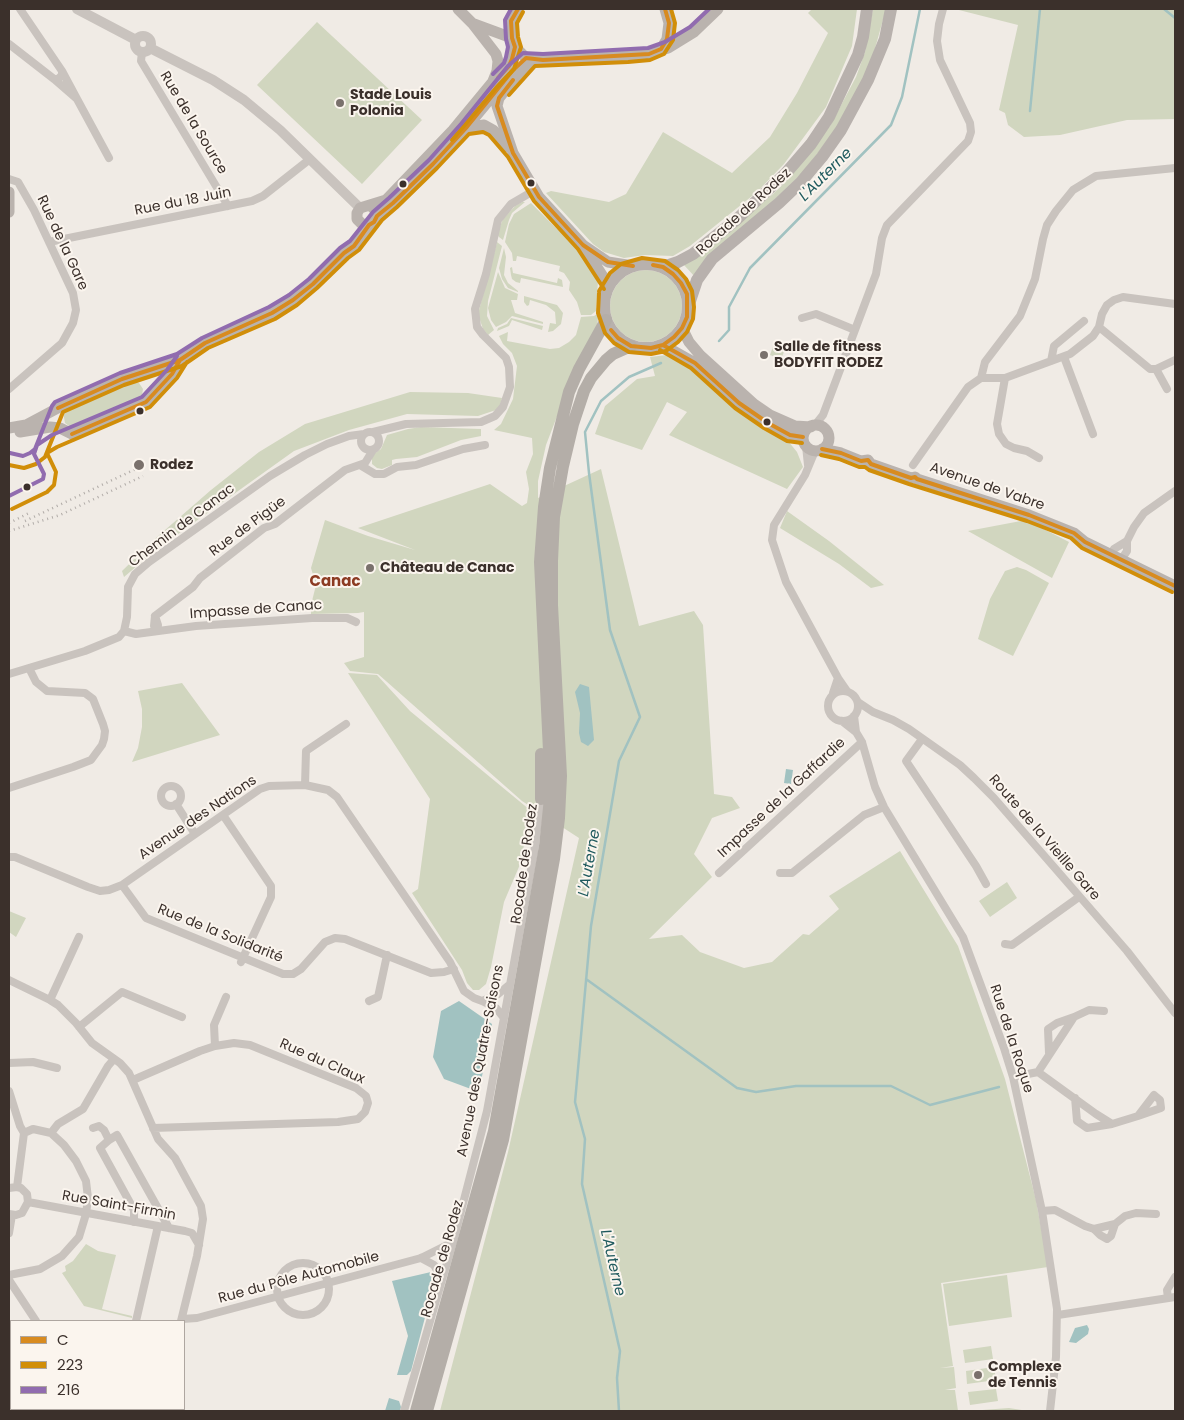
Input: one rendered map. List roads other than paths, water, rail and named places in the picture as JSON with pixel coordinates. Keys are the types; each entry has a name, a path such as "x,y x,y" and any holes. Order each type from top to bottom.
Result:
{"highway":[{"name":"Rocade de Rodez","path":"416,1411 494,1130 545,846 550,798 550,772 540,562 544,507 562,412 579,369 606,320"},
{"name":"Rocade de Rodez","path":"427,1411 503,1140 554,859 559,818 561,776 552,604 552,561 554,517 563,466 584,391 591,378 606,360 631,346"},
{"path":"541,799 538,637 542,617"}],"main road":[{"path":"458,9 491,46 498,61 497,71 491,84"},
{"path":"364,223 357,216 365,207 386,200 454,130 508,66 512,59 514,43 511,22 518,9"},
{"path":"661,49 667,40 669,23 665,9"},
{"path":"364,223 374,222 377,216 393,203 466,128 514,70 529,59 649,54 676,44 694,32 718,9"},
{"name":"Rocade de Rodez","path":"663,267 693,254 736,220 786,173 811,144 830,117 858,56 867,9"},
{"name":"Rocade de Rodez","path":"688,306 697,280 712,259 779,204 822,157 841,130 868,80 885,39 892,9"},
{"path":"488,29 511,22"},
{"path":"472,23 514,43 529,59"},
{"path":"513,153 498,106 499,98 529,59"},
{"path":"466,128 484,125 493,130 513,153 535,190 556,217 584,245 608,262 633,266"},
{"path":"9,192 9,212"},
{"path":"365,207 375,210 377,216"},
{"path":"10,429 26,425 71,401 122,379 180,360 206,343 293,300 314,284 344,253 354,246 364,223"},
{"path":"584,245 609,286"},
{"path":"643,264 663,267 681,283 686,294 687,317 682,328 674,338 663,345 651,348 631,346 618,338 606,320 604,303 609,286 624,270 633,266 643,264"},
{"path":"682,328 689,342 700,355 754,404 770,415 794,426 817,424 827,432 815,445 805,431 817,424"},
{"name":"Avenue de Vabre","path":"663,345 695,363 739,403 768,423 790,435 866,463 1008,507 1047,523 1078,542 1085,542 1175,586"},
{"path":"10,429 29,430 50,427 60,428 72,434 146,402 172,374 180,360"}],"street":[{"path":"20,9 62,71 109,158"},
{"path":"77,9 94,12 136,40 142,37 147,38 150,42 146,50 213,80 244,100 365,207"},
{"path":"817,424 876,274 882,238 887,225 968,141 971,132 970,122 965,110 940,60 937,41 943,9"},
{"path":"9,44 77,99"},
{"name":"Rue de la Source","path":"146,50 141,61 228,206"},
{"path":"54,79 58,79 62,75 62,71"},
{"name":"Rue du 18 Juin","path":"49,242 252,200 262,196 310,158"},
{"path":"909,477 913,465 968,387 980,378 985,362 1020,316 1035,279 1047,225 1073,190 1096,176 1175,168"},
{"name":"Rue de la Gare","path":"9,179 18,182 76,300 76,316 62,343 9,389"},
{"path":"370,450 362,446 362,437 373,432 406,424 427,422 481,422 495,416 503,407 510,387 509,367 506,358 477,327 475,309 486,274 498,220 511,204 535,190"},
{"path":"980,378 1005,378 1064,356 1093,336 1099,327 1102,314 1107,305 1114,300 1122,297 1175,304"},
{"path":"802,318 816,314 855,330"},
{"path":"1051,360 1054,346 1084,321"},
{"path":"1099,327 1150,369 1156,369 1175,360"},
{"path":"1064,356 1093,434"},
{"path":"1156,369 1167,389"},
{"path":"1005,378 997,424 999,434 1006,444 1028,451 1039,458"},
{"path":"388,429 379,438 378,447 370,450 360,465 375,474 384,474 397,467 416,465 485,444"},
{"path":"373,432 379,438"},
{"name":"Chemin de Canac","path":"124,630 127,617 128,587 136,574 188,534 270,476 328,444 349,436 362,437"},
{"path":"815,445 805,475 774,525 772,540 786,582 838,678 847,691"},
{"name":"Rue de Pigüe","path":"157,631 158,625 155,616 193,587 200,578 264,528 275,524 345,470 360,465"},
{"path":"1127,541 1114,549 1116,557 1127,551 1127,541 1144,513 1175,490"},
{"name":"Impasse de Canac","path":"157,631 196,626 306,619 347,618 356,622"},
{"path":"9,674 110,642 124,630 136,634 157,631"},
{"path":"9,788 91,760 102,746 105,731 93,699 84,694 47,690 36,682 29,668"},
{"path":"838,678 833,693 828,700 828,708 833,717 842,721 851,719 856,714 869,710"},
{"path":"833,693 842,690 854,695 858,702 856,714"},
{"name":"Route de la Vieille Gare","path":"858,702 869,710 893,720 960,765 994,798 1127,951 1175,1013"},
{"name":"Rue de la Roque","path":"856,714 856,732"},
{"name":"Rue de la Roque","path":"842,721 856,732 862,742 875,787 884,808 963,937 1013,1077 1042,1210 1058,1315 1050,1411"},
{"path":"305,785 306,751 346,724"},
{"path":"922,739 906,762 976,866 986,884"},
{"name":"Impasse de la Gaffardie","path":"720,873 862,742"},
{"name":"Avenue des Nations","path":"9,857 15,857 100,891 109,890 122,884 260,790 269,786 305,785 328,790 337,797 454,969 464,991 496,1008 504,1018"},
{"name":"Avenue des Quatre-Saisons","path":"404,1411 487,1111 534,853 541,799"},
{"path":"176,804 195,834"},
{"path":"780,873 792,874 864,815 884,808"},
{"path":"223,815 271,886 271,898 242,960"},
{"name":"Rue de la Solidarité","path":"122,884 146,918 242,960 283,974 293,974 301,969 325,942 335,938 345,939 431,973 454,969"},
{"path":"1005,944 1012,945 1079,897"},
{"path":"50,1000 80,937"},
{"path":"369,1001 378,997 387,955"},
{"path":"9,980 58,1005 92,1043 129,1073 158,1139 176,1158 202,1206 203,1218 182,1320"},
{"path":"482,1001 497,995 510,986"},
{"path":"79,1027 122,992 182,1016"},
{"path":"215,1046 214,1026 226,998"},
{"path":"1050,1053 1048,1029 1056,1023 1089,1010 1104,1011"},
{"path":"1038,1072 1074,1017"},
{"name":"Rue du Claux","path":"133,1080 215,1046 234,1043 250,1045 356,1088 366,1096 368,1103 365,1112 358,1119 338,1122 153,1128"},
{"path":"51,1133 58,1124 82,1109 114,1059"},
{"path":"9,1063 33,1062 58,1068"},
{"path":"1013,1077 1038,1072 1112,1124"},
{"path":"1075,1098 1077,1121 1086,1128 1112,1124 1161,1108 1160,1100 1146,1089"},
{"path":"9,1091 24,1133 13,1187 27,1194 28,1202 22,1212 10,1214 9,1233"},
{"path":"1138,1116 1154,1095"},
{"path":"93,1128 99,1126 104,1130 109,1140"},
{"path":"9,1275 40,1269 62,1256 79,1237 86,1214 88,1198 86,1182 76,1161 64,1145 51,1133 32,1129 24,1133"},
{"path":"134,1222 134,1210 100,1148 117,1135 169,1228"},
{"name":"Rue Saint-Firmin","path":"28,1202 169,1228 192,1234 198,1245"},
{"path":"1042,1210 1055,1210 1094,1229 1107,1239 1111,1236 1115,1224"},
{"path":"1094,1229 1115,1224 1125,1216 1136,1213 1156,1214"},
{"path":"192,1234 199,1227 203,1218"},
{"path":"136,1320 158,1226"},
{"name":"Rue du Pôle Automobile","path":"182,1320 197,1318 421,1258 452,1242"},
{"path":"421,1258 434,1265 442,1278"},
{"path":"300,1264 314,1266 325,1276 328,1283 327,1298 318,1311 310,1314 294,1314 287,1310 278,1296 280,1279 284,1272 292,1266 300,1264"},
{"path":"1058,1315 1172,1298 1167,1290 1175,1277"},
{"path":"9,1280 35,1320"}],"water":[{"path":"580,684 589,687 594,740 588,746 581,742 579,733 580,713 575,692"},
{"path":"786,769 793,770 791,784 784,783"},
{"path":"459,1001 492,1024 479,1092 444,1079 433,1057 441,1011"},
{"path":"431,1272 435,1279 411,1371 407,1375 397,1375 408,1336 392,1281"},
{"path":"1087,1325 1089,1329 1088,1334 1076,1343 1069,1342 1075,1328"},
{"path":"389,1398 399,1401 400,1411 385,1411"}],"waterway":[{"name":"L'Auterne","path":"719,341 729,330 729,307 750,268 891,125 902,97 920,9"},
{"path":"1030,111 1040,9"},
{"path":"1164,9 1175,18"},
{"name":"L'Auterne","path":"619,1411 617,1378 620,1351 582,1184 585,1139 575,1102 591,926 619,761 640,717 610,630 585,432 601,401 629,377 661,363"},
{"path":"586,979 737,1088 756,1092 796,1086 891,1086 930,1105 999,1087"}],"railway":[{"path":"25,521 138,468"},
{"path":"9,531 60,515 143,476"},
{"path":"9,523 29,513"}],"place":[{"name":"Stade Louis Polonia","path":"340,103"},
{"name":"Salle de fitness BODYFIT RODEZ","path":"764,355"},
{"name":"Rodez","path":"139,465"},
{"name":"Château de Canac","path":"370,568"},
{"name":"Complexe de Tennis","path":"978,1375"}],"district":[{"name":"Canac","path":"335,582"}]}
